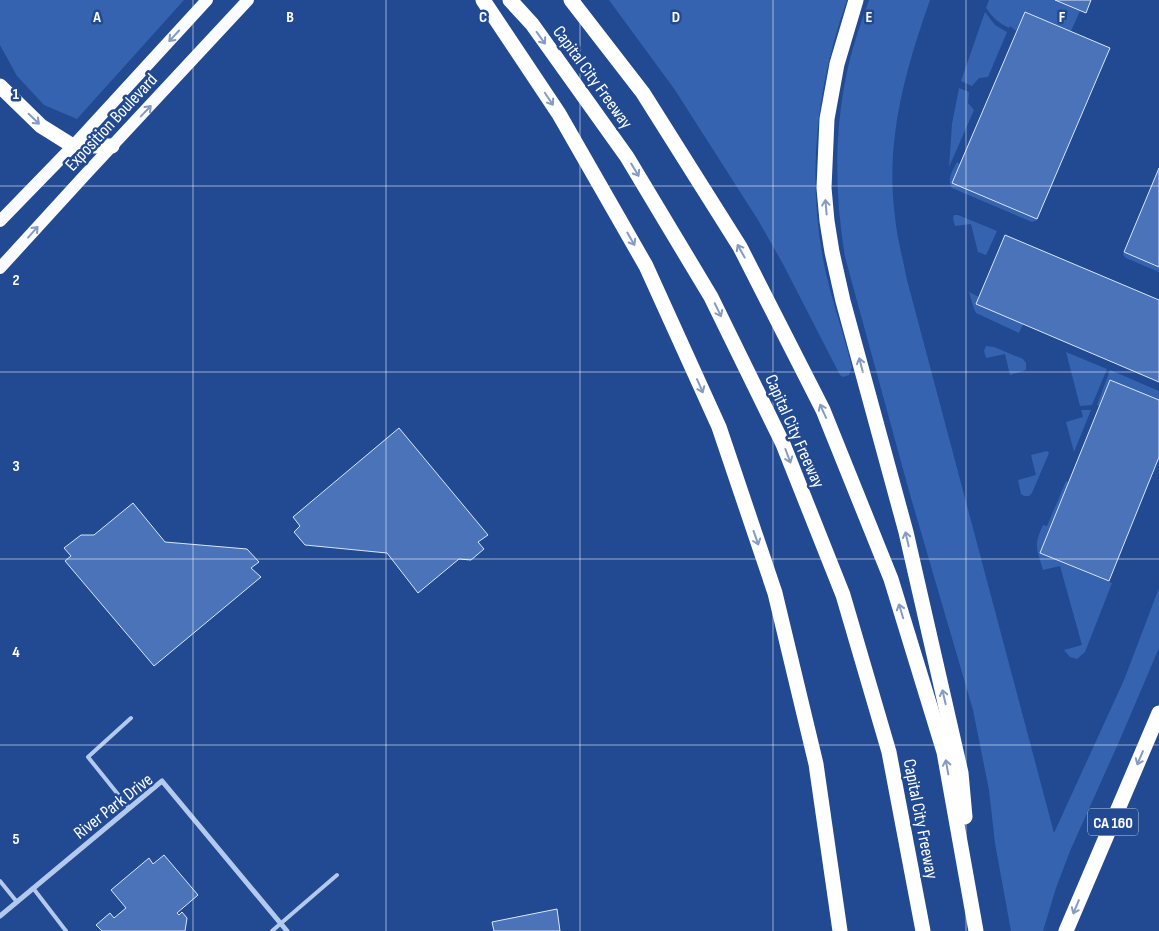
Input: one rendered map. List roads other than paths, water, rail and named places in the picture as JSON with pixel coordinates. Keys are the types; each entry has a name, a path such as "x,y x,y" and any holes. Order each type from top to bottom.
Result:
{"highway":[{"path":"483,0 559,114 646,266 718,427 775,593 816,764 840,931"},
{"name":"Capital City Freeway","path":"510,0 532,24 627,157 711,297 783,444 843,595 889,752 923,931"},
{"name":"Capital City Freeway","path":"572,0 643,93 740,247 823,410 891,579 942,743 976,931"},
{"path":"856,0 836,64 827,119 824,188 827,221 843,301 906,532 961,773 972,901"},
{"path":"0,86 41,126 73,146 112,146"},
{"name":"CA 160","path":"1066,931 1159,713"}],"main road":[{"name":"Exposition Boulevard","path":"0,221 73,146 208,0"},
{"name":"Exposition Boulevard","path":"0,268 248,0"}],"street":[{"name":"River Park Drive","path":"0,916 162,781 287,931"}],"lane":[{"path":"129,808 88,757 131,718"},
{"path":"272,931 337,875"},
{"path":"0,881 17,902"},
{"path":"33,888 66,931"}]}
